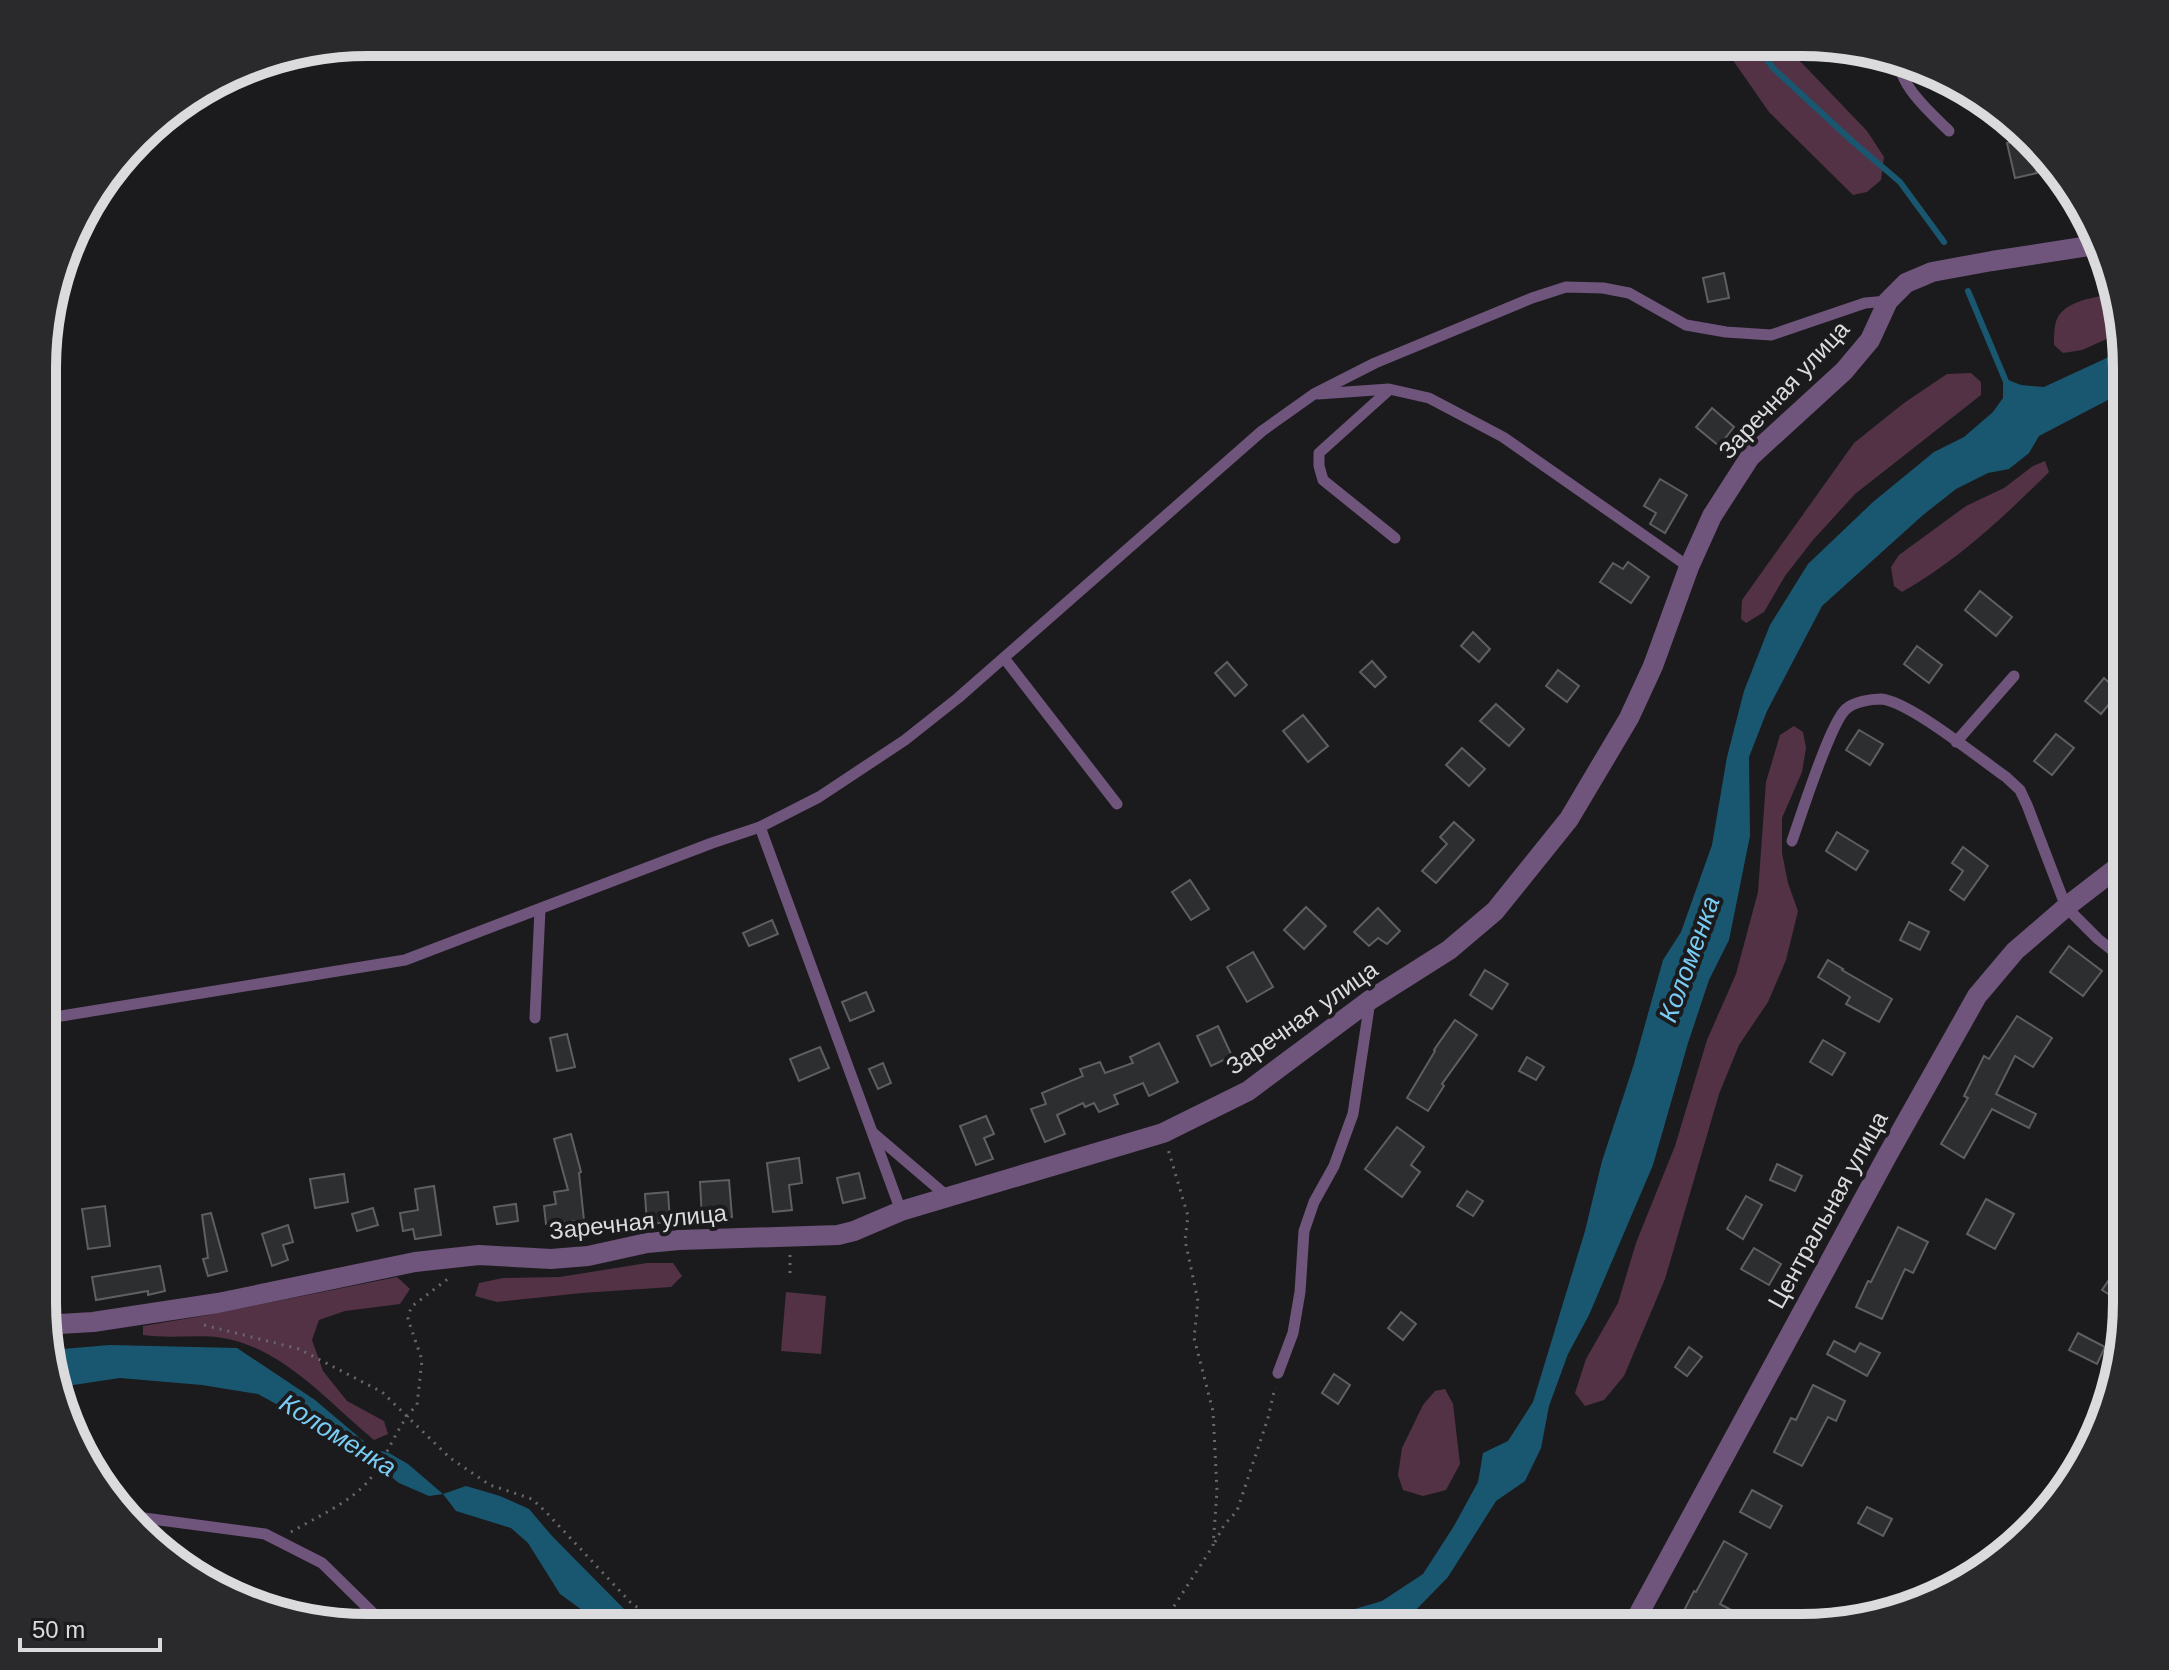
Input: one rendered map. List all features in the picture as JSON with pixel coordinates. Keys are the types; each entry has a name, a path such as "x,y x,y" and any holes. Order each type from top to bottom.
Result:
{"street":[{"name":"Заречная улица","path":"57,1324 93,1322 218,1303 415,1262 479,1255 551,1259 588,1256 647,1243 679,1240 838,1235 901,1211 1163,1133 1248,1091 1370,1000 1449,950 1495,911 1569,819 1629,718 1653,666 1689,567 1712,516 1750,457 1844,371 1870,340 1888,301 1906,283 1932,272 2088,246"},
{"name":"Центральная улица","path":"1639,1614 1977,996 2015,951 2113,871"}],"lane":[{"path":"1901,73 1909,89 1949,131"},
{"path":"56,1017 405,960 760,827 819,797 905,740 1004,658 1262,431 1314,394 1375,363 1532,298 1566,287 1603,288 1629,293 1686,325 1771,335 1865,303 1888,301"},
{"path":"1314,394 1389,389 1429,398 1503,437 1689,567"},
{"path":"1389,389 1319,453 1319,466 1323,480 1395,538"},
{"path":"1004,658 1117,804"},
{"path":"1956,742 2014,676"},
{"path":"1792,841 1833,728 1845,709 1864,701 1883,699 1907,707 2020,790 2066,907 2113,951"},
{"path":"760,827 901,1211"},
{"path":"535,1018 540,909"},
{"path":"1278,1373 1293,1333 1300,1292 1304,1231 1314,1202 1334,1166 1353,1114 1370,1000"},
{"path":"873,1132 949,1198"},
{"path":"142,1518 265,1534 322,1563 374,1614"}],"path":[{"path":"1163,1133 1188,1216 1185,1240 1198,1301 1194,1338 1213,1411 1217,1491 1213,1546"},
{"path":"278,1540 348,1498 369,1481 407,1416 417,1405 422,1360 408,1319 411,1307 479,1255"},
{"path":"198,1324 299,1349 382,1392 450,1458 490,1485 532,1499 633,1605 650,1614"},
{"path":"1169,1614 1195,1577 1224,1525 1237,1511 1268,1418 1278,1373"}],"shaded area":[{"path":"1730,56 1796,56 1867,131 1884,157 1881,180 1867,192 1853,195 1769,112"},
{"path":"2104,295 2111,337 2082,350 2063,353 2054,345 2058,318 2070,306"},
{"path":"1971,373 1981,382 1981,395 1855,494 1785,576 1764,612 1746,623 1741,619 1742,600 1854,443 1947,374"},
{"path":"2045,461 2049,472 1980,537 1902,592 1894,586 1891,567 1899,555 1966,506 2004,488 2033,466"},
{"path":"1794,726 1803,732 1806,748 1802,772 1782,818 1782,853 1798,911 1786,960 1768,1002 1739,1045 1719,1094 1665,1279 1624,1376 1604,1400 1585,1406 1575,1393 1586,1359 1618,1303 1636,1243 1675,1146 1707,1040 1736,974 1758,892 1766,782 1780,735"},
{"path":"647,1263 673,1263 682,1276 671,1287 497,1302 475,1296 479,1283 503,1278 560,1277"},
{"path":"397,1277 410,1289 400,1304 345,1311 319,1320 312,1340 323,1371 347,1401 384,1421 388,1434 374,1440 304,1379 266,1353 223,1338 143,1335 143,1326"},
{"path":"786,1292 826,1296 821,1354 781,1351"},
{"path":"1445,1389 1453,1404 1460,1464 1446,1490 1423,1496 1403,1490 1398,1475 1402,1448 1423,1405 1435,1391"}],"water":[{"name":"Коломенка","path":"2112,355 2113,397 2039,436 2029,453 2009,469 1988,473 1956,489 1822,606 1767,711 1749,757 1750,836 1729,940 1709,980 1653,1165 1589,1315 1568,1354 1549,1406 1541,1448 1525,1481 1496,1501 1448,1577 1413,1613 1338,1614 1382,1601 1423,1574 1478,1482 1483,1453 1508,1441 1533,1402 1663,960 1681,932 1712,845 1727,757 1744,691 1770,625 1808,564 1873,502 1934,452 1964,437 1993,412 2003,398 2003,378 2021,385 2044,387"},
{"name":"Коломенка","path":"110,1345 237,1348 315,1400 373,1449 389,1453 408,1464 443,1494 429,1496 399,1483 352,1446 258,1394 202,1385 120,1378 68,1386 60,1349"},
{"path":"466,1486 529,1509 629,1614 586,1614 560,1594 528,1543 511,1528 456,1511 443,1494"}],"building":[{"path":"2016,141 2022,147 2033,159 2037,173 2015,178 2007,143"},
{"path":"1724,273 1729,298 1708,302 1703,278"},
{"path":"1712,408 1734,427 1719,446 1696,427"},
{"path":"1660,479 1687,495 1665,533 1650,524 1656,513 1644,506"},
{"path":"1628,562 1649,577 1631,603 1600,582 1613,563 1623,569"},
{"path":"1980,591 2012,617 1996,636 1965,610"},
{"path":"1473,632 1490,649 1479,662 1461,646"},
{"path":"1917,646 1942,665 1929,683 1904,664"},
{"path":"1372,661 1386,677 1375,687 1360,672"},
{"path":"1227,662 1247,685 1235,696 1215,673"},
{"path":"1558,670 1579,686 1567,702 1546,686"},
{"path":"2104,678 2113,686 2113,699 2101,714 2085,701"},
{"path":"1496,704 1524,729 1509,746 1480,721"},
{"path":"1303,715 1328,746 1308,762 1283,731"},
{"path":"1859,730 1883,744 1870,765 1846,750"},
{"path":"2056,734 2074,748 2052,775 2034,761"},
{"path":"1462,748 1485,769 1469,786 1446,765"},
{"path":"1454,822 1474,840 1436,883 1422,871 1447,844 1440,837"},
{"path":"1837,832 1868,851 1856,870 1826,851"},
{"path":"1963,847 1988,866 1964,900 1950,890 1963,871 1952,863"},
{"path":"1190,880 1209,909 1191,920 1172,892"},
{"path":"1306,907 1326,926 1304,949 1284,930"},
{"path":"1378,908 1400,931 1387,944 1378,938 1369,946 1354,932"},
{"path":"772,920 778,934 749,946 743,933"},
{"path":"1909,922 1929,932 1920,950 1900,940"},
{"path":"2069,946 2102,971 2083,996 2050,972"},
{"path":"1253,952 1273,987 1247,1002 1227,967"},
{"path":"1828,960 1892,999 1879,1022 1846,1004 1850,997 1818,977"},
{"path":"1485,970 1508,984 1492,1009 1470,995"},
{"path":"866,992 874,1011 850,1021 842,1002"},
{"path":"2017,1016 2052,1038 2033,1067 2015,1056 1996,1094 2036,1114 2029,1128 1992,1109 1964,1158 1941,1144 1968,1098 1964,1096 1984,1056 1989,1059"},
{"path":"1455,1020 1477,1035 1442,1084 1444,1086 1428,1111 1407,1098"},
{"path":"1218,1026 1232,1056 1211,1066 1197,1036"},
{"path":"567,1034 575,1067 557,1071 550,1038"},
{"path":"1823,1040 1845,1053 1832,1075 1810,1062"},
{"path":"1159,1043 1178,1082 1149,1096 1143,1083 1114,1095 1118,1104 1099,1112 1094,1103 1085,1107 1083,1103 1057,1115 1065,1134 1045,1142 1031,1109 1046,1104 1042,1093 1083,1076 1080,1069 1100,1062 1105,1073 1133,1063 1130,1057"},
{"path":"820,1047 829,1068 799,1081 790,1059"},
{"path":"1527,1057 1544,1067 1536,1080 1519,1071"},
{"path":"883,1063 891,1083 878,1089 869,1069"},
{"path":"986,1116 994,1134 984,1138 993,1159 976,1165 960,1126"},
{"path":"1397,1127 1424,1147 1411,1165 1420,1172 1402,1197 1365,1169"},
{"path":"571,1134 581,1172 584,1220 546,1224 544,1206 556,1204 554,1192 568,1190 554,1139"},
{"path":"799,1158 802,1183 789,1185 792,1210 773,1212 767,1163"},
{"path":"1777,1164 1802,1176 1795,1191 1770,1180"},
{"path":"859,1173 865,1198 843,1203 837,1178"},
{"path":"344,1174 348,1202 315,1208 310,1179"},
{"path":"729,1180 732,1217 702,1219 700,1182"},
{"path":"434,1186 441,1235 415,1239 413,1229 403,1231 400,1213 418,1210 415,1189"},
{"path":"1467,1191 1483,1201 1473,1216 1457,1206"},
{"path":"668,1192 670,1222 647,1224 645,1194"},
{"path":"1746,1196 1762,1205 1743,1239 1727,1229"},
{"path":"1986,1199 2014,1214 1995,1249 1967,1234"},
{"path":"516,1204 518,1221 497,1224 494,1207"},
{"path":"105,1206 110,1246 88,1249 82,1209"},
{"path":"373,1208 378,1225 357,1231 352,1214"},
{"path":"211,1213 227,1271 208,1276 203,1259 208,1258 202,1215"},
{"path":"288,1225 293,1242 283,1245 288,1260 272,1266 262,1234"},
{"path":"1898,1227 1928,1242 1913,1273 1905,1269 1882,1319 1856,1307"},
{"path":"1754,1248 1781,1264 1769,1285 1741,1269"},
{"path":"160,1266 165,1291 96,1300 92,1277"},
{"path":"56,1267 59,1298 56,1298"},
{"path":"2113,1274 2113,1297 2102,1290"},
{"path":"1401,1312 1416,1324 1403,1340 1388,1328"},
{"path":"2078,1333 2105,1347 2097,1364 2069,1350"},
{"path":"1834,1341 1855,1352 1860,1343 1880,1353 1867,1376 1827,1354"},
{"path":"1689,1347 1702,1357 1687,1376 1675,1367"},
{"path":"1334,1374 1350,1385 1338,1404 1322,1393"},
{"path":"1813,1385 1845,1401 1836,1421 1828,1417 1802,1466 1774,1452 1791,1418 1796,1420"},
{"path":"1752,1490 1782,1506 1770,1528 1740,1512"},
{"path":"1867,1507 1892,1519 1883,1536 1858,1523"},
{"path":"1724,1541 1747,1554 1720,1604 1739,1614 1682,1614"}],"waterway":[{"path":"1765,56 1773,68 1900,182 1944,242"},
{"path":"1968,291 2007,384"}]}
